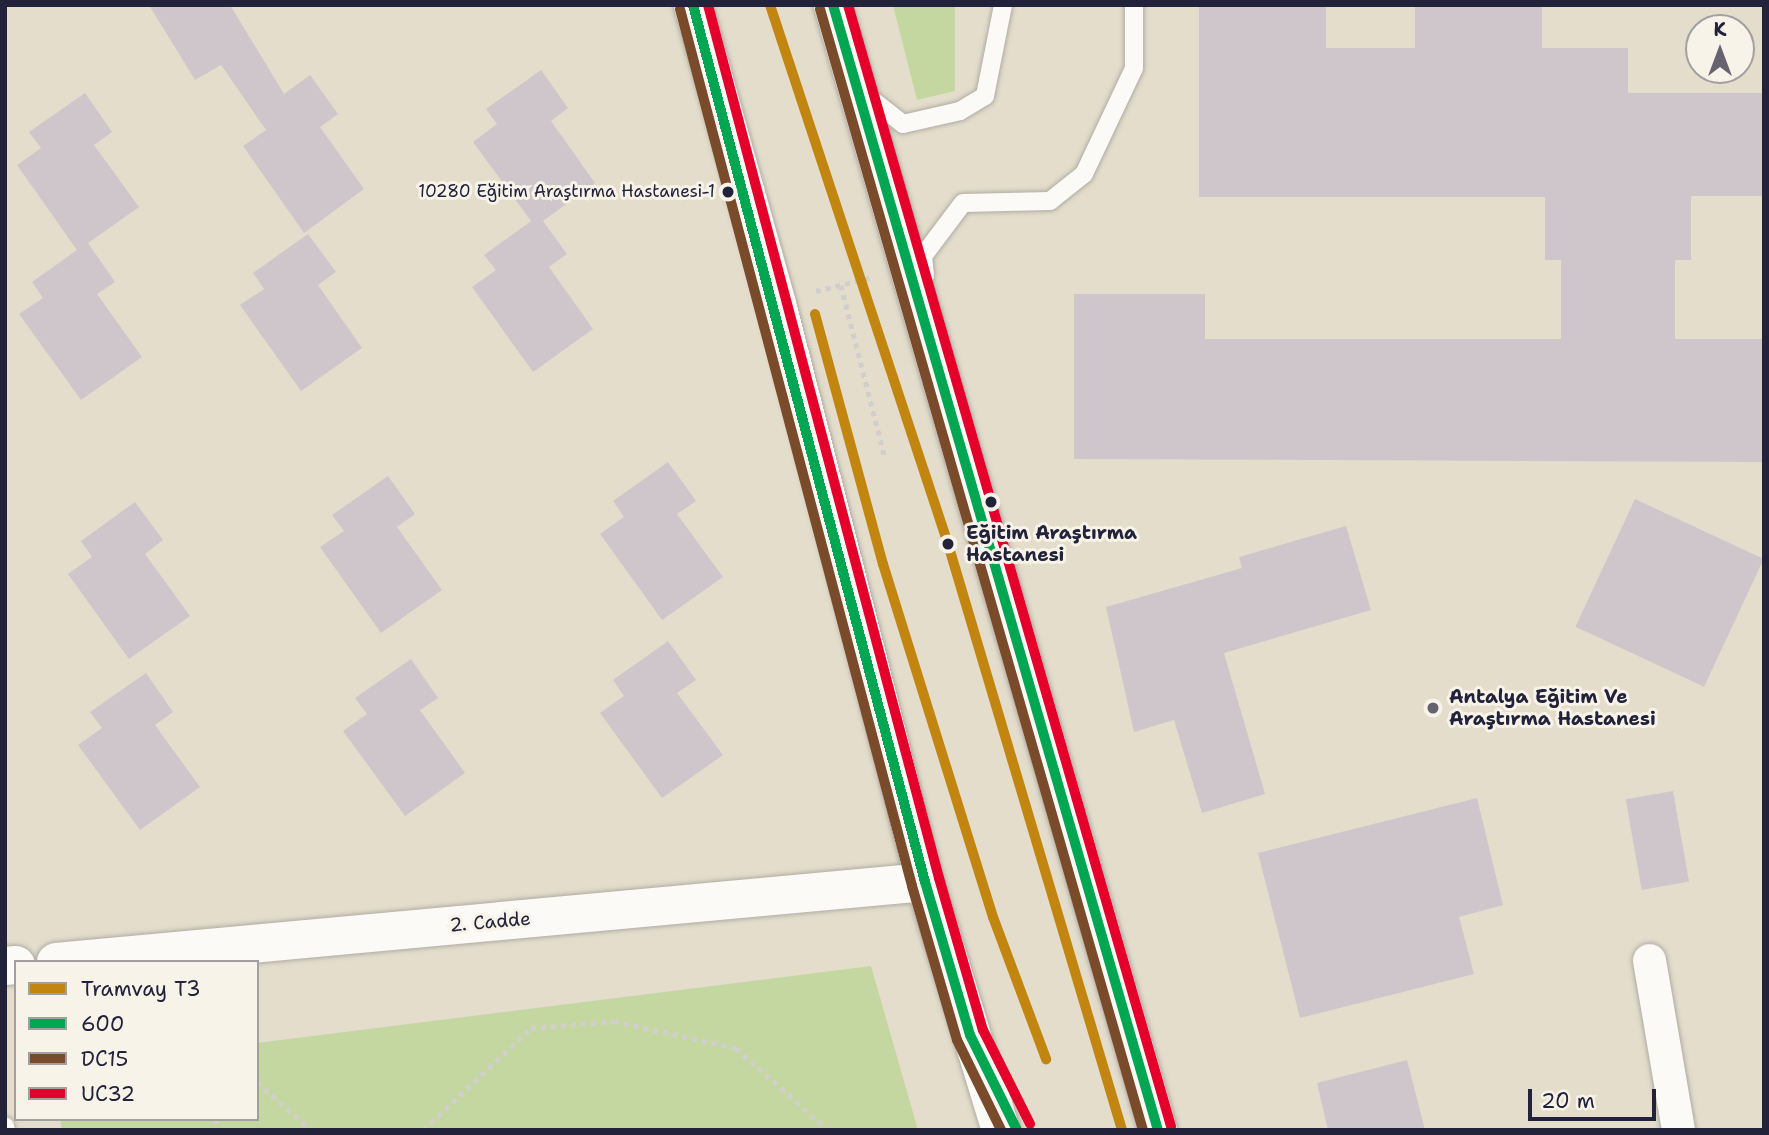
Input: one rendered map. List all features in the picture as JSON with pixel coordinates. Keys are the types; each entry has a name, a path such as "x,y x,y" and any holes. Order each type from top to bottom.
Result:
{"main road":[{"path":"693,5 777,304 925,882 1001,1130"},
{"path":"833,5 930,351 1158,1130"},
{"name":"2. Cadde","path":"78,960 925,882"},
{"path":"971,1035 1017,1130"}],"street":[{"path":"1648,960 1678,1130"}],"lane":[{"path":"856,88 903,124 960,111 985,96 1003,5"},
{"path":"930,351 923,256 962,203 1050,201 1084,174 1135,68 1134,5"}],"path":[{"path":"777,304 907,268"},
{"path":"841,285 885,457"},
{"path":"423,1130 531,1028 614,1020 736,1048 828,1130"},
{"path":"259,1084 311,1130"}],"green space":[{"path":"893,5 955,5 955,91 917,100"},
{"path":"871,966 918,1130 62,1130 60,1121 259,1121 259,1043"}],"building":[{"path":"149,5 230,5 284,94 310,75 338,114 320,127 364,189 304,233 243,146 266,130 221,65 195,80"},
{"path":"1199,5 1326,5 1326,48 1415,48 1415,5 1542,5 1542,48 1628,48 1628,93 1764,93 1764,196 1691,196 1691,260 1675,260 1675,339 1764,339 1764,462 1074,459 1074,294 1205,294 1205,339 1561,339 1561,260 1545,260 1545,197 1199,197"},
{"path":"541,70 568,108 551,121 595,183 543,221 567,254 549,267 593,329 533,372 472,287 496,270 484,255 531,221 473,142 497,124 486,109"},
{"path":"85,93 112,132 94,145 139,207 88,243 115,282 97,294 142,357 81,400 19,314 43,298 32,282 77,250 17,165 41,148 29,132"},
{"path":"308,234 336,272 318,285 362,348 301,391 240,305 264,289 253,273"},
{"path":"668,462 696,501 677,514 723,577 662,620 600,534 624,517 613,501"},
{"path":"388,476 415,514 397,527 442,590 381,633 320,547 344,531 332,515"},
{"path":"1635,499 1764,559 1704,687 1575,627"},
{"path":"135,502 163,540 145,554 190,616 129,659 68,574 92,557 81,541"},
{"path":"1346,526 1371,610 1224,653 1265,794 1202,813 1174,720 1134,732 1106,607 1242,568 1239,557"},
{"path":"668,641 696,680 677,693 723,755 662,798 600,713 624,696 613,680"},
{"path":"411,659 438,698 420,710 465,773 405,816 343,731 367,714 355,698"},
{"path":"146,673 173,712 155,725 200,787 140,830 78,745 102,728 90,712"},
{"path":"1673,791 1689,882 1642,890 1626,799"},
{"path":"1477,798 1503,905 1459,917 1474,974 1300,1018 1258,853"},
{"path":"1407,1060 1425,1130 1328,1130 1317,1083"}],"tram line":[{"name":"T3","path":"770,5 948,544 1122,1130"},
{"name":"T3","path":"815,314 883,564 993,917 1046,1059"}],"transit line":[{"name":"600","path":"693,5 925,882 970,1035 1017,1130"},
{"name":"UC32","path":"708,5 939,878 983,1030 1030,1124"},
{"name":"600","path":"833,5 1158,1130"},
{"name":"UC32","path":"848,5 1171,1126"},
{"name":"DC15","path":"680,9 912,886 957,1040 1001,1130"},
{"name":"DC15","path":"820,9 1143,1130"}],"place":[{"name":"10280 Eğitim Araştırma Hastanesi-1","path":"728,192"},
{"name":"Eğitim Araştırma Hastanesi","path":"948,544"},
{"name":"Antalya Eğitim Ve Araştırma Hastanesi","path":"1433,708"}]}
